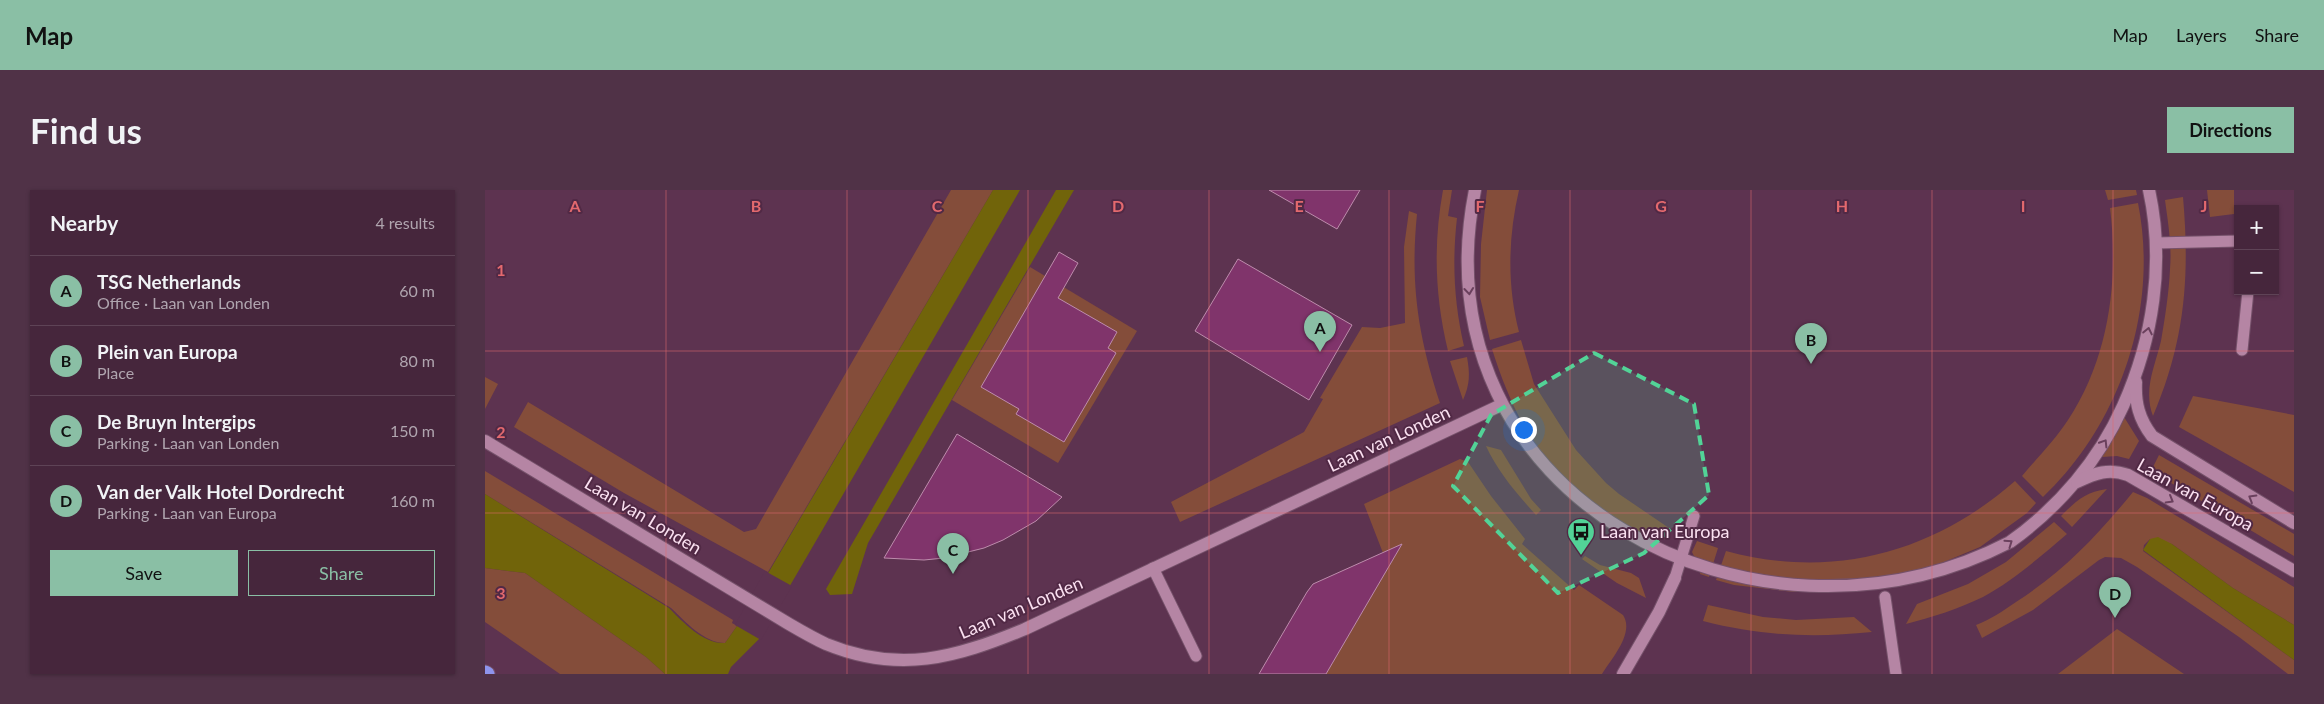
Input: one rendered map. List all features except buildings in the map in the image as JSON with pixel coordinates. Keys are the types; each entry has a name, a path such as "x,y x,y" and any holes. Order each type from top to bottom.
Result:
{"street":[{"path":"1475,190 1468,234 1468,286 1478,348 1499,406 1514,435 1532,462 1557,493"},
{"name":"Laan van Europa","path":"1910,590 1962,571 1993,554 2030,527 2075,483 2115,425 2136,378 2153,309 2156,243 2149,190"},
{"name":"Laan van Europa","path":"2136,378 2136,402 2139,416 2152,436 2294,523"},
{"name":"Laan van Londen","path":"485,440 781,620 826,644 849,652 901,662 929,660 959,654 989,643 1499,406"},
{"name":"Laan van Europa","path":"2075,483 2100,472 2119,472 2294,571"},
{"path":"1623,674 1679,580 1661,571"},
{"path":"1869,600 1889,596"}],"lane":[{"path":"2156,243 2234,242"},
{"path":"2242,350 2248,295"},
{"path":"1679,580 1694,516"},
{"path":"1153,568 1196,656"},
{"path":"1889,596 1896,674"}],"highlighted area":[{"path":"1594,353 1694,404 1709,495 1644,553 1558,593 1453,486 1491,415"}],"shaded area":[{"path":"951,190 993,190 768,572 624,493 514,427 528,402 744,532 756,529"},
{"path":"993,190 1020,190 759,639 731,667 728,674 665,674 646,657 525,573 485,568 485,494 669,608 694,632 709,640 725,643 737,626"},
{"path":"1056,190 1074,190 868,543 852,594 830,595 826,589"},
{"path":"1443,190 1452,190 1448,216 1457,218 1455,282 1464,346 1448,351 1440,311 1437,271 1438,231"},
{"path":"1487,190 1519,190 1515,208 1510,261 1512,297 1519,332 1490,340 1480,297 1481,244"},
{"path":"2105,190 2136,190 2137,195 2108,200"},
{"path":"2207,190 2234,190 2234,214 2210,217"},
{"path":"2183,197 2186,254 2183,308 2172,361 2153,416 2149,397 2150,387 2161,341 2170,269 2170,243 2165,200"},
{"path":"2138,203 2143,243 2143,283 2138,323 2128,362 2113,399 2094,435 2070,467 2043,497 2022,476 2052,442 2068,420 2082,396 2093,371 2102,345 2108,318 2111,290 2113,263 2110,208"},
{"path":"1409,211 1417,214 1415,287 1421,332 1432,379 1440,403 1180,522 1171,502 1304,432 1323,399 1320,398 1362,327 1380,328 1405,323 1404,247"},
{"path":"1030,267 1137,331 1058,463 952,400"},
{"path":"1521,340 1534,384 1576,450 1606,483 1619,494 1669,528 1664,539 1646,542 1643,547 1630,539 1570,486 1542,454 1516,411 1492,349"},
{"path":"1467,357 1469,379 1463,400 1450,361"},
{"path":"485,377 498,384 485,409"},
{"path":"2193,396 2294,415 2294,492 2179,427"},
{"path":"2124,417 2139,441 2129,459 2117,456 2102,457"},
{"path":"1486,446 1501,450 1531,499 1541,510 1536,515 1502,474"},
{"path":"2159,455 2294,534 2294,556 2151,471"},
{"path":"1460,459 1468,462 1491,496 1525,539 1522,544 1574,590 1579,585 1623,615 1626,622 1624,638 1602,674 1326,674 1401,545 1383,553 1364,504"},
{"path":"485,471 733,620 732,623 737,626 725,643 717,642 702,635 671,608 485,494"},
{"path":"2015,481 2036,503 2027,513 1980,547 1891,584 1851,591 1794,592 1734,585 1716,580 1726,551 1765,559 1804,562 1842,561 1879,554 1915,542 1950,526 1983,506"},
{"path":"2107,489 2072,527 2061,516 2081,498 2093,492"},
{"path":"2133,492 2147,498 2294,587 2294,625 2233,588 2172,544 2150,539 2144,545 2143,551 2294,660 2294,674 2288,674 2239,637 2121,558 2105,557 2099,560 2033,610 1982,638 1976,625 2011,605 2050,578 2093,538"},
{"path":"2054,522 2067,534 2005,584 1983,597 1964,605 1936,616 1906,624 1917,604 1968,584 2006,562"},
{"path":"2158,537 2172,544 2233,588 2294,625 2294,660 2143,550 2150,539"},
{"path":"1697,541 1718,548 1709,577 1700,574 1701,570 1692,552"},
{"path":"1585,556 1600,565 1631,573 1639,578 1646,598 1617,583 1582,559"},
{"path":"485,568 525,573 646,657 665,674 560,674 485,622"},
{"path":"1708,605 1763,617 1796,620 1854,617 1872,632 1808,635 1746,630 1703,621"},
{"path":"2117,629 2184,674 2058,674"}],"pier":[{"path":"765,571 792,586 761,640 735,625"}],"place":[{"name":"TSG Netherlands","path":"1320,352"},
{"name":"Plein van Europa","path":"1811,364"},
{"name":"Laan van Europa","path":"1581,556"},
{"name":"De Bruyn Intergips","path":"953,574"},
{"name":"Van der Valk Hotel Dordrecht","path":"2115,618"}]}
